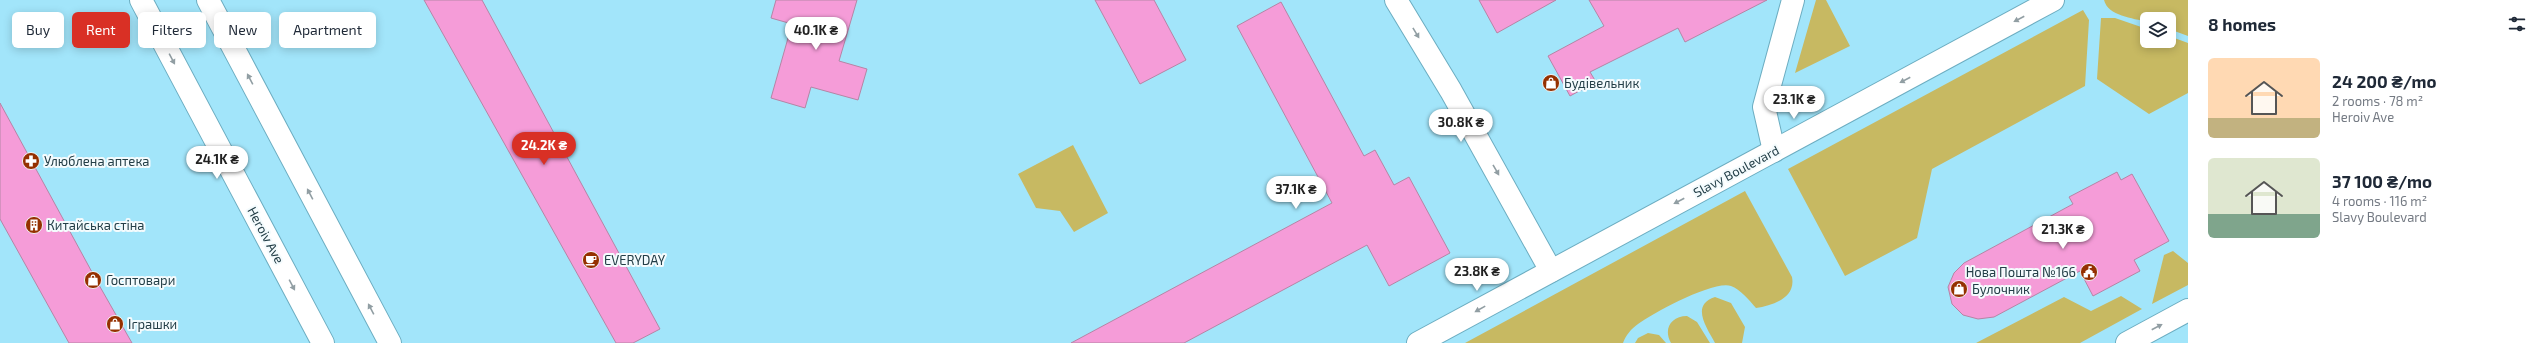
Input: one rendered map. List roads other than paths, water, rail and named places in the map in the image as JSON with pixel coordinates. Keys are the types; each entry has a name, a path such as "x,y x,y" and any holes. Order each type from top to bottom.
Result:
{"main road":[{"name":"Heroiv Ave","path":"140,0 323,343"},
{"path":"208,0 390,343"},
{"path":"1396,0 1451,91 1551,270"},
{"path":"1774,151 1764,107 1793,0"},
{"name":"Slavy Boulevard","path":"1418,343 2053,0"},
{"path":"2127,343 2188,310"}],"place":[{"name":"Будівельник","path":"1551,83"},
{"name":"Улюблена аптека","path":"31,161"},
{"name":"Китайська стіна","path":"34,225"},
{"name":"EVERYDAY","path":"591,260"},
{"name":"Нова Пошта №166","path":"2089,272"},
{"name":"Госптовари","path":"93,280"},
{"name":"Булочник","path":"1959,289"},
{"name":"Іграшки","path":"115,324"}]}
